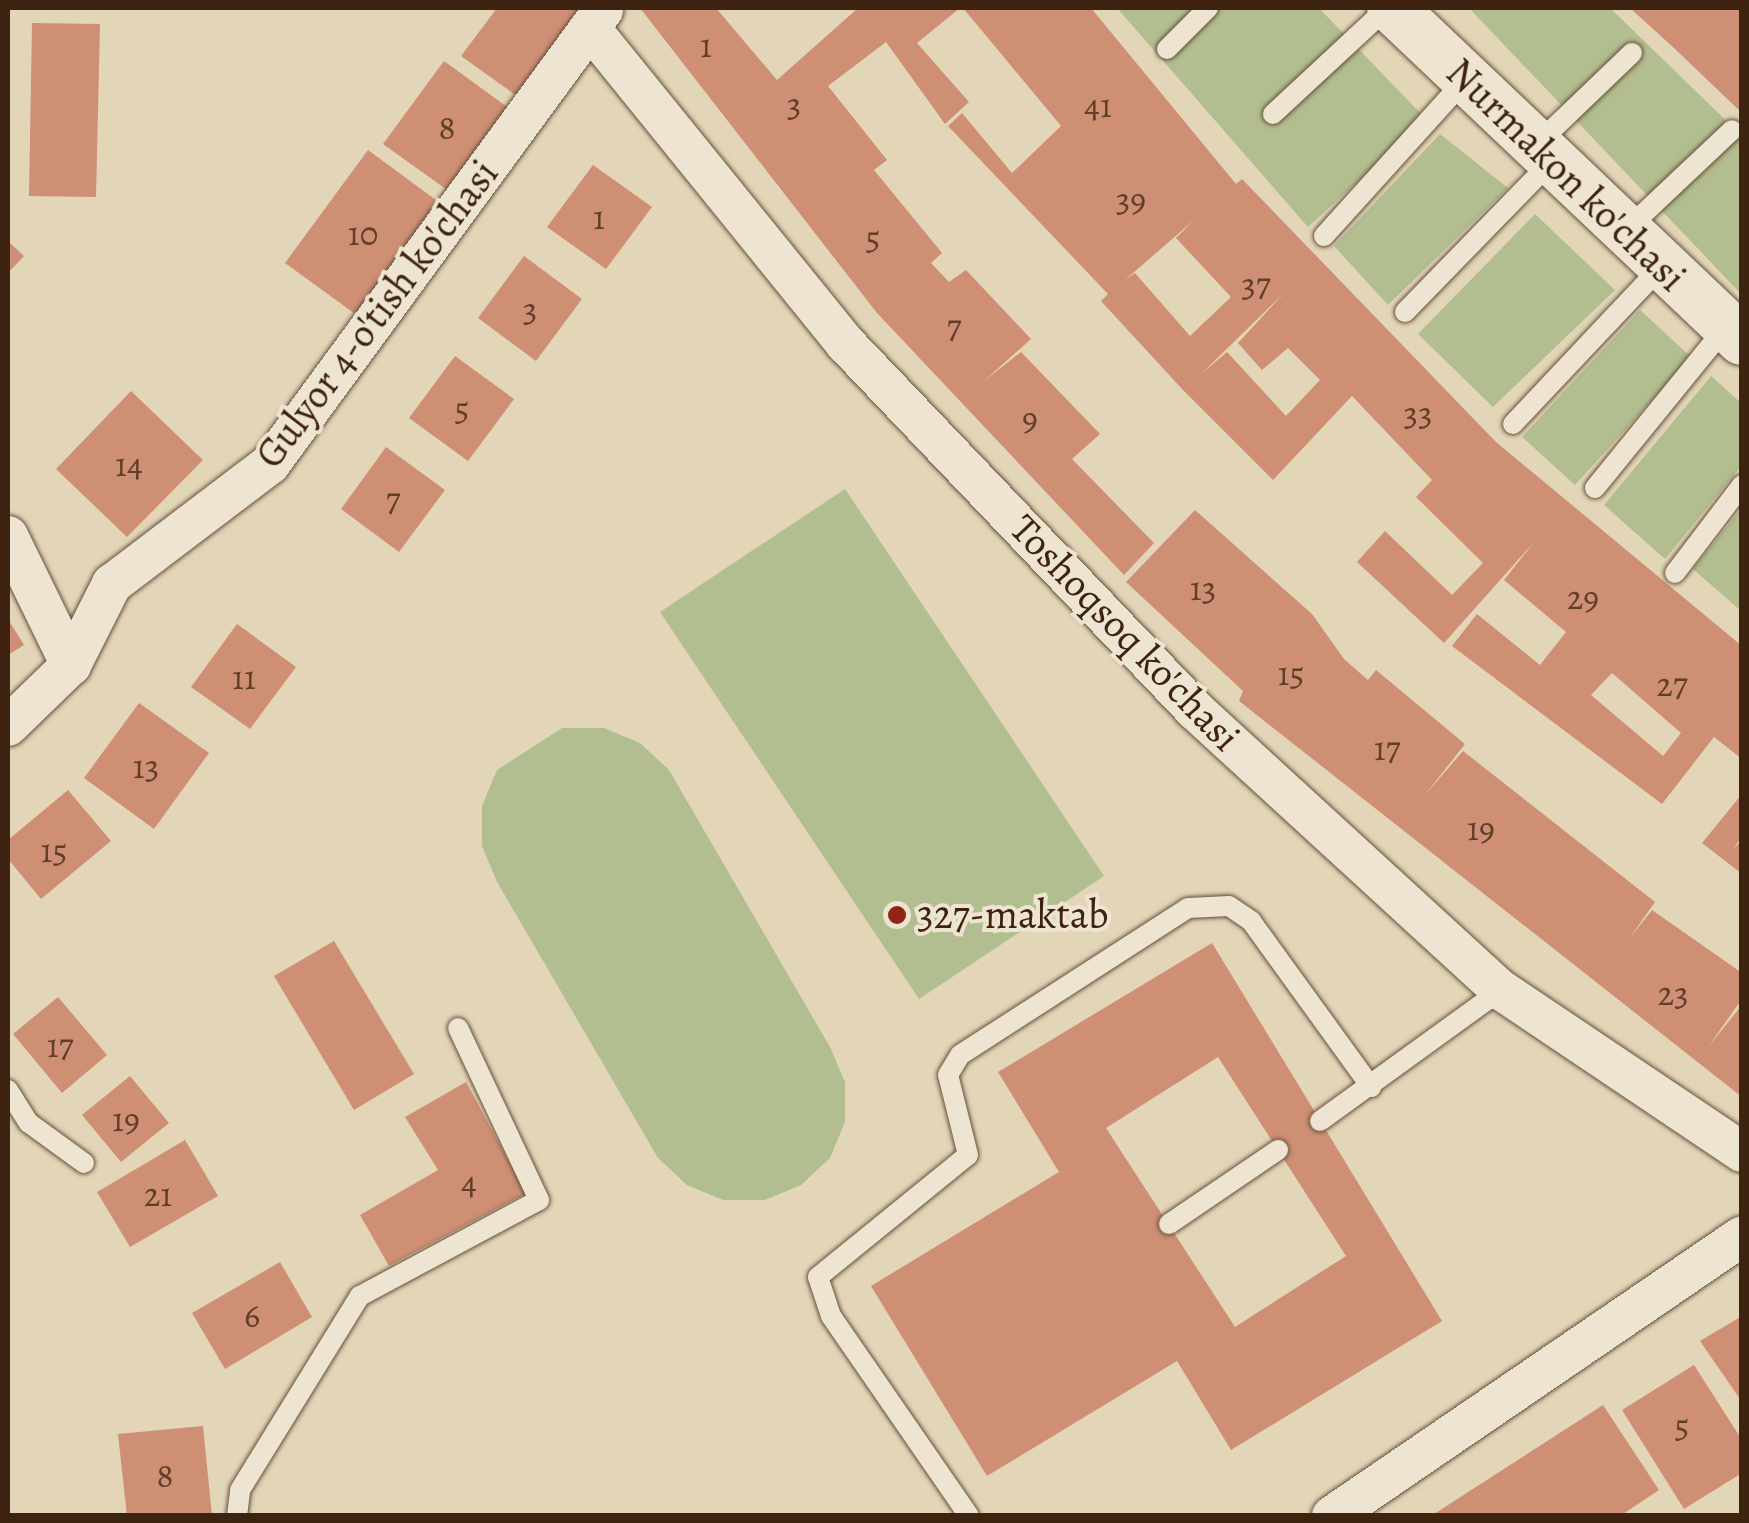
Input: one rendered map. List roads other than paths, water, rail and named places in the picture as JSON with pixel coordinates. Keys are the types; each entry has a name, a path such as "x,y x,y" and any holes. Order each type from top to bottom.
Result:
{"street":[{"name":"Nurmakon ko'chasi","path":"1390,8 1625,232 1736,326"},
{"name":"Gulyor 4-o'tish ko'chasi","path":"8,726 71,664 112,584 270,464 598,18"},
{"name":"Toshoqsoq ko'chasi","path":"598,18 846,344 1195,710 1501,990 1742,1152"},
{"path":"8,536 71,664"},
{"path":"1332,1516 1742,1236"}],"lane":[{"path":"1167,48 1208,8"},
{"path":"1273,114 1390,8"},
{"path":"1405,312 1632,53"},
{"path":"1324,236 1466,79"},
{"path":"1625,232 1732,130"},
{"path":"1513,424 1662,266"},
{"path":"1595,488 1736,326"},
{"path":"1674,573 1742,485"},
{"path":"968,1516 831,1316 818,1278 968,1155 948,1075 960,1055 1188,908 1229,906 1251,921 1372,1087"},
{"path":"1320,1121 1501,990"},
{"path":"238,1516 240,1490 360,1296 539,1200 458,1028"},
{"path":"8,1090 28,1123 84,1163"},
{"path":"1169,1224 1278,1150"}],"place":[{"name":"327-maktab","path":"897,915"}]}
